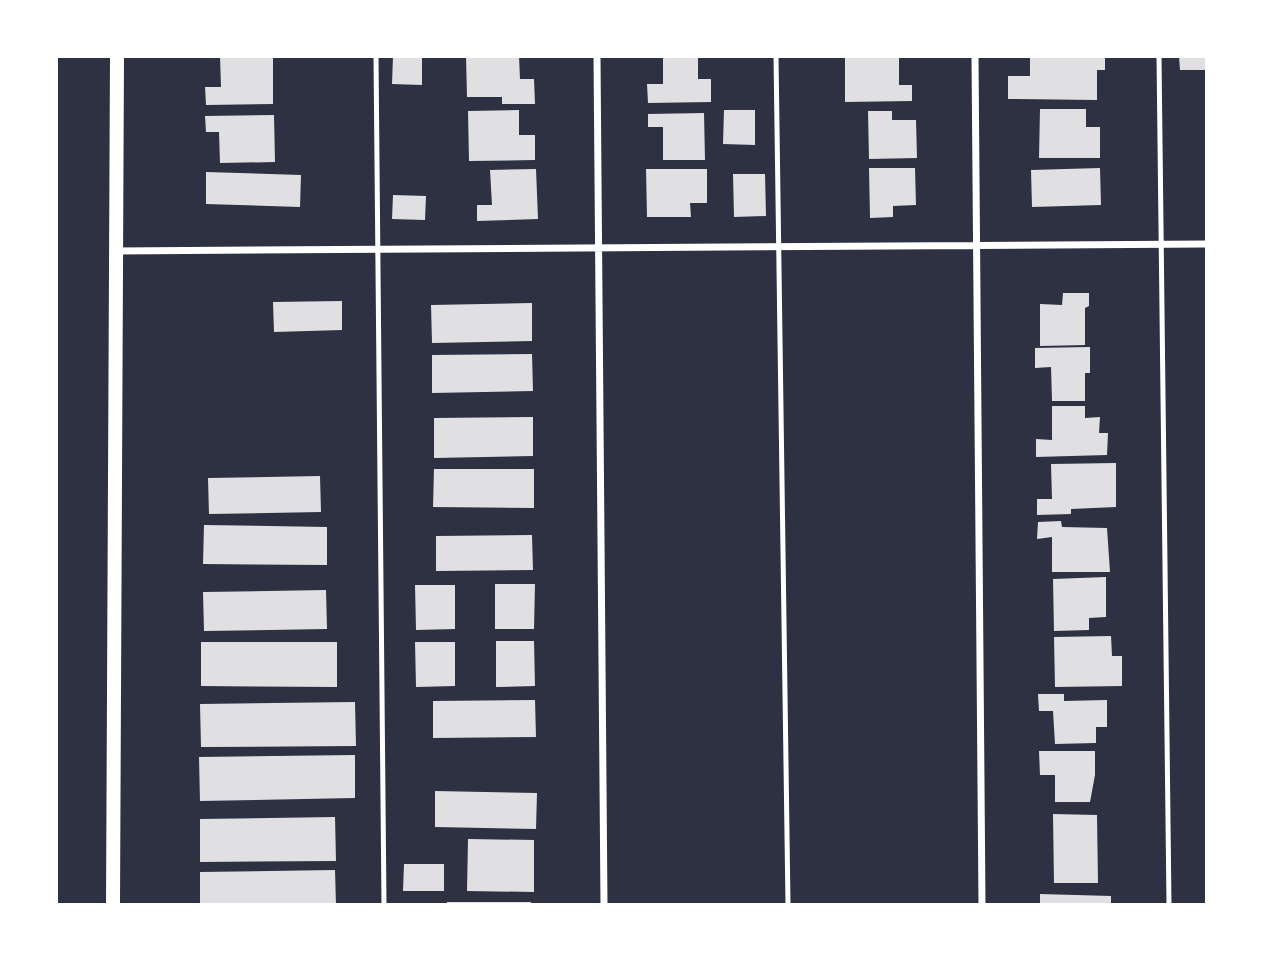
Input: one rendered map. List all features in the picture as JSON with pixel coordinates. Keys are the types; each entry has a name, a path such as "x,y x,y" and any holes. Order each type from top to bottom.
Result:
{"main road":[{"path":"113,905 117,56"}],"street":[{"path":"597,56 604,905"},
{"path":"975,56 982,905"},
{"path":"116,251 1207,244"}],"lane":[{"path":"376,56 384,905"},
{"path":"776,56 788,905"},
{"path":"1159,56 1168,905"}],"building":[{"path":"220,56 273,56 273,104 206,105 205,87 221,87"},
{"path":"393,56 422,56 422,85 392,84"},
{"path":"466,56 519,56 520,79 534,79 535,104 502,104 502,97 467,97"},
{"path":"663,56 698,56 698,79 711,79 711,102 648,103 647,84 663,84"},
{"path":"845,56 899,56 899,85 912,85 912,101 845,102"},
{"path":"1030,56 1105,56 1105,70 1097,70 1097,100 1008,99 1008,76 1030,76"},
{"path":"1179,56 1207,56 1207,70 1180,70"},
{"path":"1040,109 1086,109 1086,127 1100,127 1100,158 1039,158"},
{"path":"519,110 519,135 535,135 535,160 469,161 468,111"},
{"path":"724,110 755,110 755,145 723,144"},
{"path":"868,111 892,111 892,120 916,120 917,158 869,159"},
{"path":"704,113 705,160 663,160 663,127 648,127 648,114"},
{"path":"274,115 275,162 220,163 219,132 206,132 205,116"},
{"path":"869,168 915,168 916,205 893,206 893,217 870,218"},
{"path":"1100,168 1101,205 1032,207 1031,170"},
{"path":"536,169 538,219 477,221 477,205 492,205 490,170"},
{"path":"646,169 707,169 707,203 690,203 691,217 647,217"},
{"path":"206,172 301,175 300,207 206,204"},
{"path":"733,174 765,174 766,216 734,217"},
{"path":"393,195 426,196 425,220 392,219"},
{"path":"1063,293 1089,293 1089,306 1085,308 1085,345 1040,346 1040,304 1062,305"},
{"path":"342,301 342,330 274,332 273,302"},
{"path":"532,303 532,341 432,343 431,305"},
{"path":"1090,347 1090,373 1085,373 1085,401 1052,401 1051,367 1035,368 1035,348"},
{"path":"532,354 533,391 432,393 432,355"},
{"path":"1052,406 1085,406 1085,418 1100,417 1099,433 1108,433 1107,455 1036,457 1036,439 1052,440"},
{"path":"533,417 533,456 434,458 434,418"},
{"path":"1116,463 1116,507 1071,509 1071,514 1037,515 1037,499 1052,499 1051,464"},
{"path":"434,469 534,469 534,508 433,507"},
{"path":"320,476 321,512 209,514 208,478"},
{"path":"1061,521 1062,527 1107,528 1110,572 1052,572 1052,537 1037,539 1038,522"},
{"path":"204,525 327,527 327,565 203,564"},
{"path":"532,535 533,570 436,571 436,536"},
{"path":"1106,577 1106,617 1089,618 1089,630 1054,631 1053,579"},
{"path":"495,584 535,584 534,629 495,629"},
{"path":"415,585 455,585 455,629 416,630"},
{"path":"326,590 327,629 204,631 203,592"},
{"path":"1111,636 1112,656 1122,656 1122,686 1055,687 1054,637"},
{"path":"496,641 534,641 535,686 496,687"},
{"path":"201,642 337,642 337,687 201,686"},
{"path":"415,642 455,642 455,686 416,687"},
{"path":"1038,694 1064,694 1064,701 1107,700 1107,727 1096,727 1096,743 1055,744 1053,711 1039,711"},
{"path":"535,700 536,737 433,738 433,701"},
{"path":"355,702 356,746 201,747 200,704"},
{"path":"1039,751 1095,751 1095,775 1090,802 1055,802 1055,775 1040,775"},
{"path":"355,755 355,798 200,801 199,757"},
{"path":"435,791 537,793 536,829 435,827"},
{"path":"1053,814 1097,815 1098,883 1054,883"},
{"path":"335,817 336,861 200,862 200,819"},
{"path":"468,839 534,840 534,892 467,891"},
{"path":"404,864 444,864 444,891 403,891"},
{"path":"335,870 336,905 200,905 200,872"},
{"path":"1040,894 1111,896 1111,905 1040,905"},
{"path":"447,902 531,902 531,905 447,905"}]}
